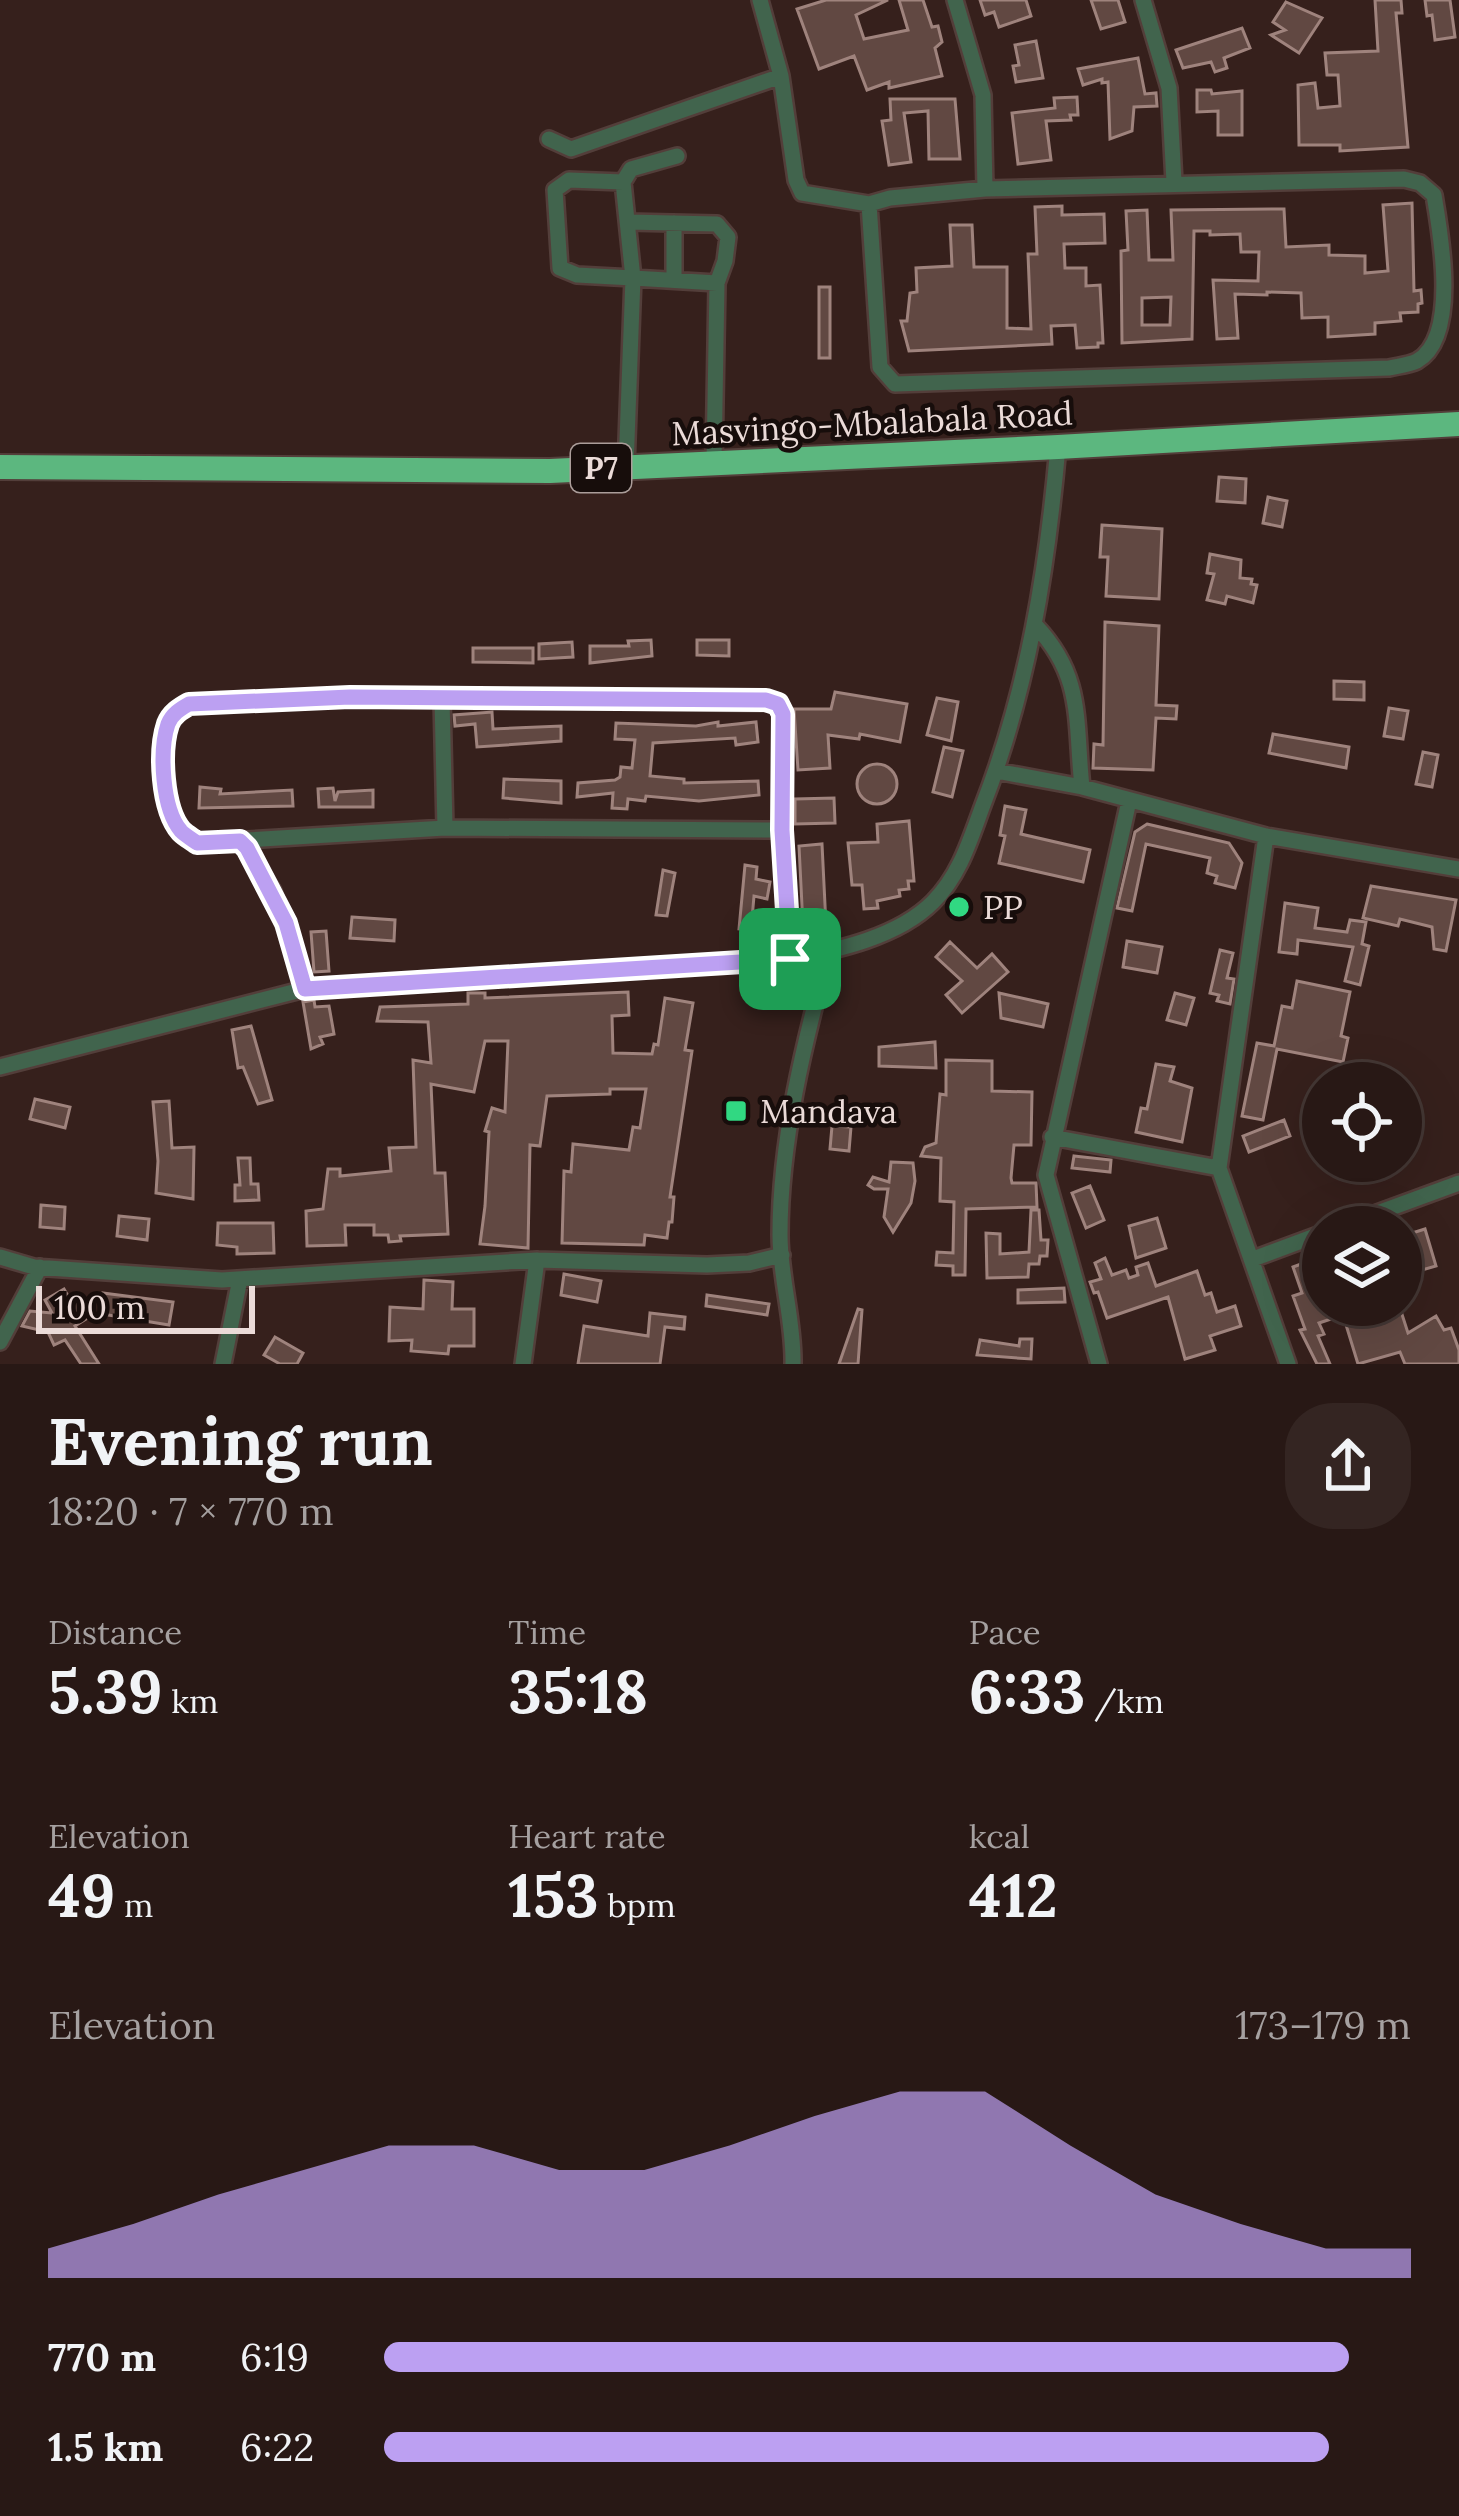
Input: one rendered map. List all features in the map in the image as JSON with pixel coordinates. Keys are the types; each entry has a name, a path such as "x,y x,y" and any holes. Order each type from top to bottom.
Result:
{"highway":[{"name":"Masvingo-Mbalabala Road","path":"0,467 550,471 1459,424"}],"street":[{"path":"760,0 782,76 796,180 802,193 869,204 985,189 1404,179 1420,183 1435,195 1452,261 1441,334 1420,360 1388,368 895,384 880,367 869,204"},
{"path":"955,0 983,95 985,189"},
{"path":"1143,0 1169,88 1174,182"},
{"path":"549,139 571,149 782,76"},
{"path":"626,467 633,278 623,182 632,169 677,156"},
{"path":"623,182 569,180 555,190 560,268 577,275 717,283"},
{"path":"628,222 717,224 728,237 717,283 714,463"},
{"path":"674,223 674,280"},
{"path":"0,1067 305,989 790,959 829,952 910,921 956,874 996,771 1036,626 1048,562 1058,448"},
{"path":"1036,626 1059,651 1069,672 1082,787"},
{"path":"782,830 445,829 197,843 179,829 170,807 163,758 168,724 175,712 189,704 350,697 766,700 778,704 783,714 782,830 790,959"},
{"path":"442,699 445,829"},
{"path":"996,771 1082,787 1266,836 1459,869"},
{"path":"1099,1364 1046,1175 1129,801"},
{"path":"1266,836 1219,1168 1288,1364"},
{"path":"240,841 273,891 305,989"},
{"path":"793,1364 780,1235 789,1142 811,1017 829,952"},
{"path":"1052,1137 1219,1168"},
{"path":"1397,1206 1459,1183"},
{"path":"1253,1259 1302,1241"},
{"path":"0,1257 40,1267 240,1279 537,1260 707,1265 782,1255"},
{"path":"523,1364 537,1260"},
{"path":"0,1342 40,1267"},
{"path":"223,1364 240,1279"}],"building":[{"path":"826,0 888,0 856,15 864,39 908,30 899,0 923,0 942,42 935,48 942,76 889,88 889,82 867,90 854,56 819,69 797,9"},
{"path":"980,0 1026,0 1031,16 999,27 994,12 985,15"},
{"path":"1091,0 1118,0 1125,22 1101,29"},
{"path":"1375,0 1401,0 1402,13 1396,13 1408,147 1340,151 1340,145 1299,145 1298,85 1315,83 1318,108 1340,106 1338,75 1327,75 1325,53 1378,51"},
{"path":"1425,0 1450,0 1455,37 1435,40"},
{"path":"1286,2 1322,18 1299,53 1271,35 1285,30 1273,22"},
{"path":"1242,28 1250,48 1224,58 1227,68 1215,72 1211,62 1183,68 1176,50"},
{"path":"1036,41 1043,78 1016,82 1015,45"},
{"path":"1138,58 1145,94 1156,93 1157,106 1134,107 1132,131 1110,139 1108,82 1102,79 1083,85 1078,69"},
{"path":"1197,90 1211,90 1212,94 1242,91 1242,135 1218,135 1218,111 1197,112"},
{"path":"1077,97 1078,115 1070,115 1071,120 1046,121 1051,160 1018,164 1012,113 1055,108 1054,98"},
{"path":"890,99 955,99 960,159 929,159 928,111 904,113 911,162 889,165 882,121 891,120"},
{"path":"1412,203 1414,291 1421,290 1422,303 1418,312 1400,313 1401,321 1375,323 1375,334 1328,337 1328,317 1302,318 1301,293 1235,294 1238,338 1217,339 1213,280 1258,281 1259,252 1241,252 1240,234 1194,231 1192,339 1122,343 1121,251 1128,250 1126,211 1147,210 1149,260 1173,260 1171,210 1284,209 1286,247 1329,245 1329,255 1365,256 1365,273 1388,271 1383,205","holes":["1171,297 1170,325 1142,325 1142,298"]},
{"path":"1062,206 1062,215 1104,214 1105,243 1064,244 1065,268 1086,268 1086,286 1100,285 1103,343 1077,348 1075,325 1051,326 1052,344 909,351 901,321 907,321 910,293 917,292 916,268 952,266 950,225 972,225 974,267 1007,267 1007,328 1031,329 1028,254 1037,254 1035,207"},
{"path":"819,287 830,287 830,358 819,358"},
{"path":"1219,477 1246,479 1245,503 1217,501"},
{"path":"1268,497 1287,501 1282,527 1263,523"},
{"path":"1102,525 1162,529 1159,599 1106,596 1108,557 1100,557"},
{"path":"1210,554 1241,560 1240,578 1252,579 1251,584 1257,585 1253,603 1227,596 1225,604 1207,600 1214,574 1207,573"},
{"path":"1105,622 1159,626 1156,705 1177,706 1176,719 1156,718 1153,770 1093,768 1094,744 1103,745"},
{"path":"651,640 652,656 590,663 590,646 629,646 628,641"},
{"path":"697,640 729,640 729,656 697,655"},
{"path":"572,642 573,657 539,659 539,644"},
{"path":"473,648 533,648 533,663 473,662"},
{"path":"1334,681 1364,682 1364,700 1334,699"},
{"path":"835,692 907,704 900,742 860,734 859,739 828,735 830,768 798,770 794,709 831,709"},
{"path":"937,698 958,702 951,741 927,735"},
{"path":"1389,708 1408,711 1403,739 1384,736"},
{"path":"492,712 493,729 561,726 561,741 477,747 475,724 455,726 454,715"},
{"path":"718,722 718,726 756,722 758,742 736,745 735,738 653,743 650,776 684,779 684,783 758,781 759,795 699,801 646,796 645,801 628,799 627,809 612,808 613,793 577,797 578,783 615,780 621,767 632,768 635,740 615,739 616,723 696,726"},
{"path":"1273,734 1349,747 1346,768 1269,753"},
{"path":"944,747 963,751 952,797 933,792"},
{"path":"1423,752 1438,755 1432,787 1416,784"},
{"path":"877,764 891,770 897,784 891,798 877,804 863,798 857,784 863,770"},
{"path":"504,779 561,781 561,803 503,798"},
{"path":"200,787 221,789 220,794 292,790 293,806 199,808"},
{"path":"333,788 335,801 338,792 373,790 373,807 319,807 318,789"},
{"path":"834,798 835,823 795,824 795,799"},
{"path":"1005,806 1026,810 1021,834 1090,850 1083,882 999,863"},
{"path":"909,821 914,881 908,881 909,889 899,890 900,896 877,901 878,908 864,909 862,885 852,885 848,843 878,842 877,824"},
{"path":"1147,824 1229,843 1242,863 1235,888 1215,883 1217,876 1207,873 1210,858 1146,844 1132,911 1117,908 1135,832"},
{"path":"822,844 826,925 803,926 799,846"},
{"path":"745,865 757,867 756,879 770,882 767,899 754,896 751,930 739,929"},
{"path":"663,870 675,873 667,916 656,915"},
{"path":"1371,886 1456,900 1446,951 1434,949 1432,927 1400,919 1398,926 1363,918"},
{"path":"1285,903 1318,908 1315,928 1347,932 1350,920 1366,922 1362,944 1369,946 1360,985 1345,981 1353,947 1298,940 1297,954 1279,952"},
{"path":"352,917 395,920 394,941 350,938"},
{"path":"326,931 329,971 314,972 311,932"},
{"path":"1127,941 1162,947 1157,973 1123,967"},
{"path":"950,942 977,968 992,954 1008,972 962,1013 946,995 962,981 936,957"},
{"path":"1220,950 1233,953 1227,978 1234,979 1230,1004 1217,1001 1219,995 1210,993"},
{"path":"1297,981 1350,992 1341,1036 1348,1038 1343,1062 1277,1049 1263,1120 1242,1116 1257,1043 1274,1046 1282,1006 1292,1008"},
{"path":"628,992 629,1015 612,1016 613,1053 652,1054 654,1044 658,1045 665,998 693,1003 685,1050 692,1051 667,1238 645,1235 644,1245 562,1243 564,1171 571,1172 573,1144 629,1150 633,1127 640,1128 646,1089 610,1089 610,1094 547,1096 540,1146 530,1145 528,1248 480,1244 489,1132 485,1131 492,1108 505,1112 508,1041 485,1041 474,1092 431,1084 435,1173 445,1173 448,1234 400,1236 401,1241 389,1242 388,1235 374,1235 374,1225 345,1225 346,1245 307,1246 306,1211 323,1209 328,1169 340,1169 340,1176 391,1171 389,1148 416,1147 413,1060 431,1063 428,1022 377,1021 380,1007 468,1004 468,993 485,993 485,998"},
{"path":"999,993 1048,1004 1043,1027 1001,1018"},
{"path":"1175,993 1194,998 1186,1025 1167,1020"},
{"path":"314,1000 315,1007 329,1006 334,1034 320,1037 323,1044 311,1049 303,1002"},
{"path":"251,1026 272,1100 258,1104 243,1067 238,1068 232,1030"},
{"path":"935,1042 936,1068 879,1066 879,1047"},
{"path":"946,1060 992,1061 992,1091 1032,1092 1031,1145 1014,1145 1011,1178 1012,1183 1036,1183 1037,1207 966,1209 965,1275 953,1275 953,1266 936,1265 937,1252 953,1253 954,1202 940,1201 941,1158 921,1156 925,1147 936,1143 940,1094 946,1095"},
{"path":"1156,1064 1174,1067 1170,1081 1192,1088 1182,1142 1136,1132 1141,1108 1147,1109"},
{"path":"35,1099 70,1107 65,1128 30,1119"},
{"path":"169,1101 172,1148 194,1147 193,1199 156,1193 153,1102"},
{"path":"1284,1120 1290,1136 1249,1152 1243,1136"},
{"path":"832,1126 851,1127 849,1151 830,1149"},
{"path":"1074,1156 1111,1160 1110,1172 1072,1168"},
{"path":"238,1158 250,1158 251,1184 258,1184 259,1200 235,1201 235,1185 240,1185"},
{"path":"891,1162 913,1163 915,1181 911,1203 893,1232 884,1217 888,1189 868,1185 873,1177 889,1182"},
{"path":"1090,1186 1104,1220 1086,1228 1072,1193"},
{"path":"41,1205 65,1207 64,1229 40,1227"},
{"path":"1031,1210 1039,1210 1041,1240 1048,1240 1047,1256 1040,1256 1039,1264 1029,1264 1028,1277 987,1278 986,1233 1000,1234 1000,1254 1029,1252"},
{"path":"119,1216 149,1219 147,1240 117,1236"},
{"path":"1157,1218 1166,1248 1136,1258 1129,1226"},
{"path":"218,1223 273,1223 274,1253 237,1254 237,1247 217,1245"},
{"path":"1422,1230 1436,1266 1422,1270"},
{"path":"1105,1258 1112,1275 1126,1270 1129,1278 1138,1275 1136,1267 1148,1263 1156,1286 1197,1271 1217,1312 1235,1306 1241,1326 1210,1336 1215,1350 1185,1359 1168,1297 1107,1318 1090,1282 1101,1279 1095,1263"},
{"path":"1302,1264 1302,1293 1293,1267"},
{"path":"564,1274 601,1281 597,1302 561,1295"},
{"path":"424,1280 453,1282 452,1309 474,1309 474,1346 449,1346 448,1354 411,1351 412,1340 389,1341 390,1307 423,1309"},
{"path":"1064,1288 1065,1302 1018,1303 1018,1290"},
{"path":"64,1289 72,1303 80,1297 94,1314 75,1326 99,1364 81,1364 65,1340 54,1345 48,1332 22,1326 30,1311 52,1313 45,1300"},
{"path":"103,1293 173,1302 169,1325 102,1314"},
{"path":"1302,1293 1302,1321 1293,1296"},
{"path":"707,1295 769,1304 767,1315 706,1306"},
{"path":"858,1309 862,1310 858,1364 839,1364"},
{"path":"650,1313 685,1317 684,1329 665,1327 660,1364 578,1364 584,1326 648,1336"},
{"path":"1436,1316 1444,1330 1451,1328 1459,1350 1459,1364 1405,1364 1400,1352 1358,1364 1346,1326 1406,1326 1408,1333"},
{"path":"1320,1326 1324,1334 1318,1336 1330,1364 1317,1364 1300,1330"},
{"path":"275,1337 303,1353 297,1364 280,1364 264,1355"},
{"path":"1020,1339 1032,1339 1031,1359 977,1355 980,1340 1019,1346"}],"place":[{"name":"PP","path":"959,907"},
{"name":"Mandava","path":"736,1111"}],"route":[{"path":"350,697 766,700 778,704 783,714 782,830 790,959 305,989 273,891 247,848 240,841 197,843 179,829 170,807 163,758 168,724 175,712 189,704 350,697"}]}
